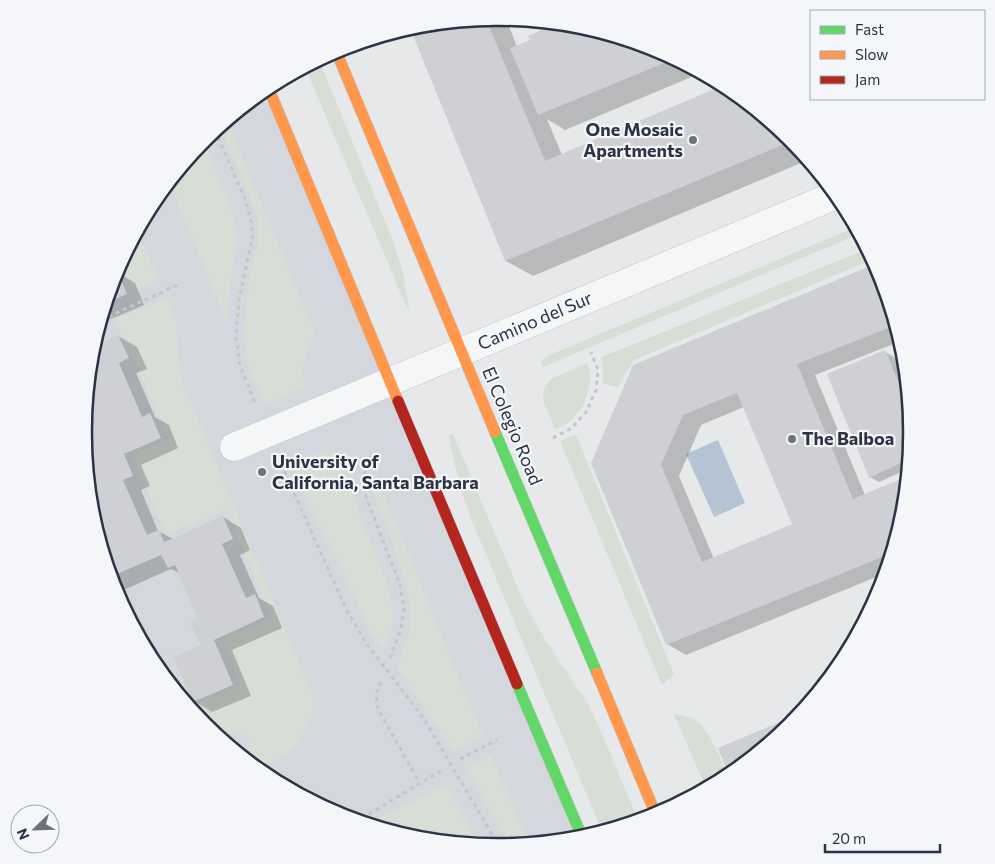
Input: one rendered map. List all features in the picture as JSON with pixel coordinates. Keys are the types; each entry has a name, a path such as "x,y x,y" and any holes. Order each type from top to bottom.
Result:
{"main road":[{"name":"El Colegio Road","path":"339,58 653,807"},
{"path":"271,95 578,830"}],"street":[{"name":"Camino del Sur","path":"234,447 829,198"}],"path":[{"path":"218,138 246,201 252,222 253,234 239,300 236,337 240,365 254,401"},
{"path":"109,316 180,284"},
{"path":"553,438 572,428 586,412 596,390 598,370 591,352"},
{"path":"371,456 365,473 366,494 400,585 404,609 402,629 390,658"},
{"path":"283,469 346,609 366,643 424,719 494,838"},
{"path":"381,682 376,694 378,709 420,782"},
{"path":"460,759 497,740"},
{"path":"365,815 442,770"}],"shaded area":[{"path":"322,66 393,241 403,273 409,307 407,308 308,74"},
{"name":"University of California, Santa Barbara","path":"271,96 574,830 524,837 498,838 445,834 392,824 342,807 318,796 250,754 192,700 146,635 123,587 113,562 100,511 95,485 92,432 95,379 113,302 146,229 192,164 230,127"},
{"path":"230,127 314,331 301,375 307,386 273,402 264,404 252,375 244,336 246,302 258,243 258,221 223,133"},
{"path":"207,149 233,213 237,241 227,322 172,190 192,164"},
{"path":"849,230 853,237 543,367 541,362 547,356"},
{"path":"141,239 159,280 133,291 125,273"},
{"path":"860,252 865,262 634,360 618,387 603,384 602,357"},
{"path":"167,298 176,319 178,358 183,384 313,696 312,715 297,745 286,755 268,763 264,763 250,754 248,736 227,734 196,704 241,685 223,639 272,618 226,510 166,535 132,456 169,439 115,319"},
{"path":"587,363 590,382 587,396 576,415 564,425 555,429 543,400 544,389 551,379"},
{"path":"451,433 453,434 523,600 544,638 588,704 635,813 599,825 472,521 464,500 449,436"},
{"path":"576,435 674,674 662,685 560,441"},
{"path":"334,446 386,581 392,608 392,627 382,648 369,629 291,464"},
{"path":"379,482 483,736 453,751 397,668 411,627 411,607 390,536 370,486"},
{"path":"674,714 690,717 701,724 716,748 724,768 703,781"},
{"path":"491,755 526,837 504,838 468,768"},
{"path":"446,784 476,837 418,830 377,819"}],"water":[{"path":"718,440 745,503 714,517 686,454"}],"building":[{"name":"One Mosaic Apartments","path":"489,26 545,161 714,89 745,110 784,145 505,261 413,35"},
{"name":"One Mosaic Apartments","path":"543,29 577,34 628,48 665,63 538,115 510,48 530,40 528,36"},
{"name":"The Balboa","path":"867,267 882,302 889,328 797,364 853,499 900,479 884,556 666,645 591,463 633,365","holes":["737,393 792,524 702,562 661,465 683,415"]},
{"path":"121,281 127,294 114,300"},
{"path":"118,335 129,358 119,363 142,417 150,413 161,438 124,454 133,476 123,480 147,535 159,530 164,542 223,516 233,539 222,544 246,598 255,594 264,617 214,640 233,685 194,702 173,657 201,645 190,623 198,619 175,565 168,568 161,555 118,574 106,537 95,485 93,464 96,463 93,457 92,432 95,379 103,342"},
{"path":"885,350 901,388 903,432 902,462 869,478 827,374"},
{"path":"782,721 745,754 726,767 718,748"}],"traffic: fast":[{"path":"495,432 597,673"},
{"path":"517,684 579,830"}],"traffic: slow":[{"path":"339,58 495,432"},
{"path":"271,95 398,401"},
{"path":"597,673 653,807"}],"traffic: jam":[{"path":"398,401 517,684"}],"place":[{"name":"One Mosaic Apartments","path":"693,140"},
{"name":"The Balboa","path":"792,439"},
{"name":"University of California, Santa Barbara","path":"262,472"}]}
